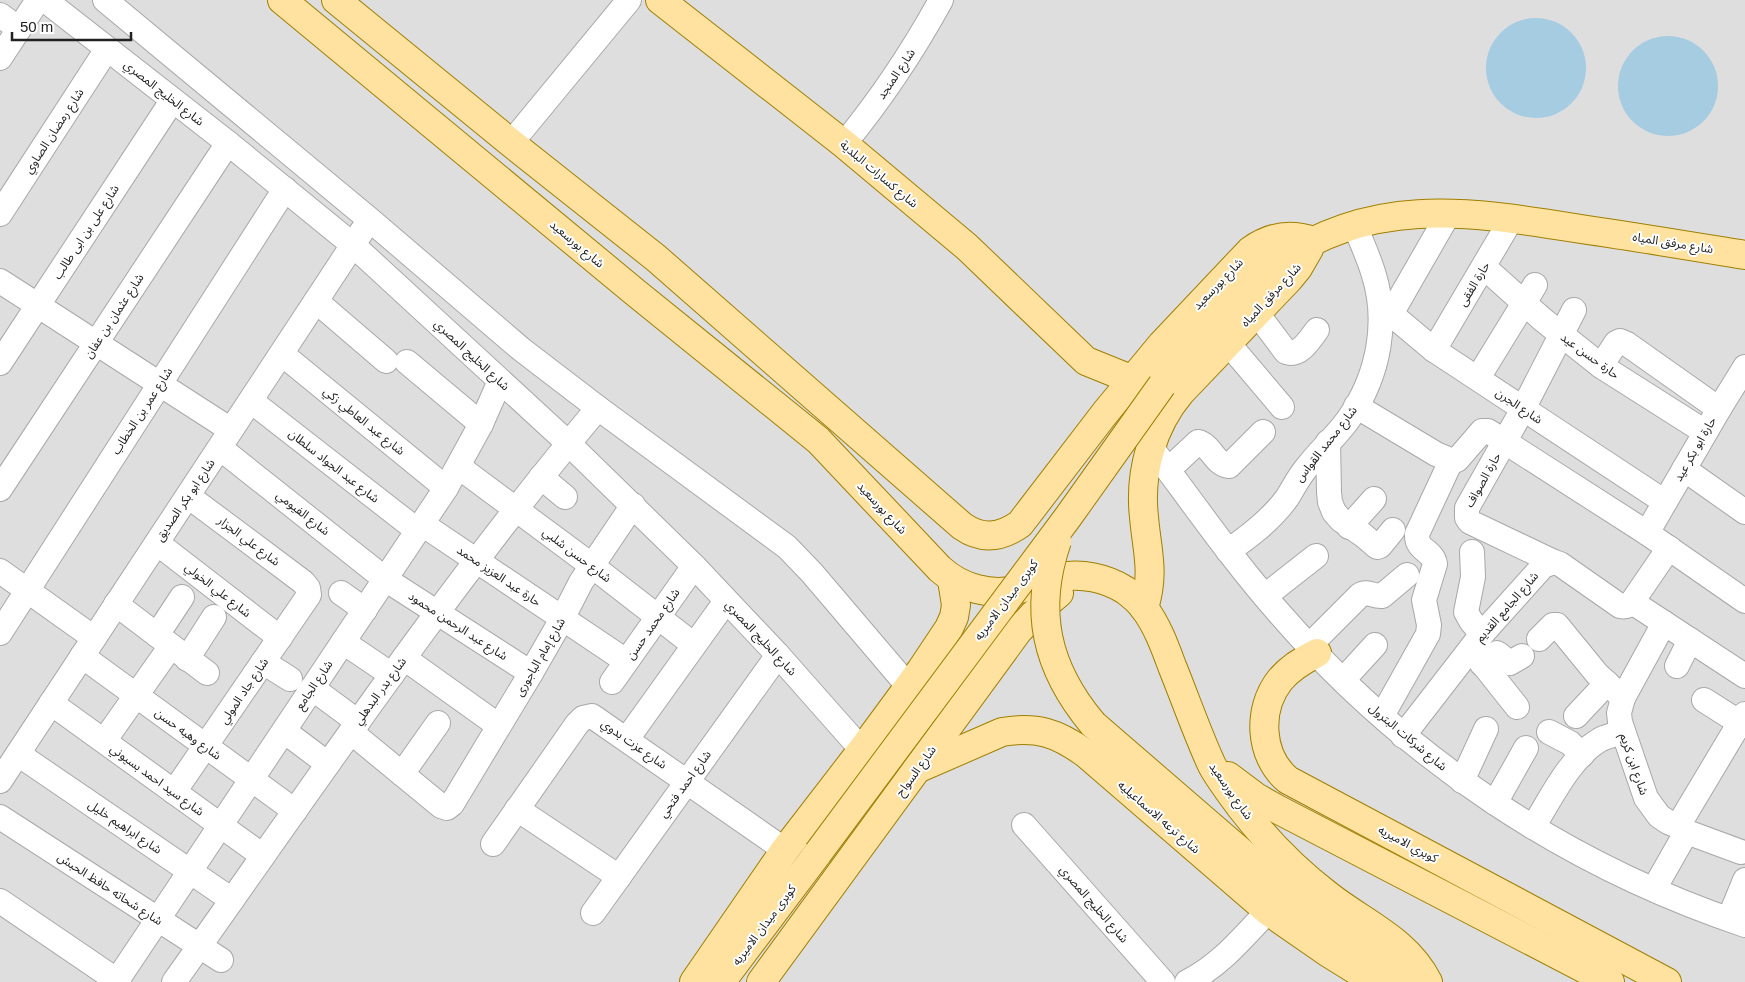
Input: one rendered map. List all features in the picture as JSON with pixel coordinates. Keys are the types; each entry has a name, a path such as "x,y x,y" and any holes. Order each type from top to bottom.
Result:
{"main road":[{"name":"شارع بورسعيد","path":"282,0 636,293 818,440 952,580 984,591 1001,592 1018,590 1060,576 1086,576 1112,583 1135,598 1144,608 1166,650 1211,763 1245,813 1285,858 1329,896 1402,947 1418,965 1426,982"},
{"name":"شارع بورسعيد","path":"336,0 656,258 962,526 980,536 1001,534 1020,524 1105,413 1162,344 1250,251 1258,245 1276,238 1295,236 1313,242"},
{"name":"شارع كسارات البلدية","path":"660,0 844,144 967,247 1086,361 1094,378 1105,413"},
{"name":"شارع مرفق المياه","path":"1144,608 1150,587 1151,565 1143,514 1143,494 1147,463 1159,426 1170,405 1298,268 1313,242 1355,226 1392,217 1449,212 1512,218 1745,255"},
{"name":"كوبرى ميدان الاميريه","path":"721,982 1068,517 1162,385 1249,285 1291,254 1313,242"},
{"path":"636,293 651,278 656,258"},
{"path":"675,324 678,308 688,295 694,291"},
{"name":"شارع كسارات البلدية","path":"1086,361 1132,380"},
{"path":"1068,517 1058,538 1050,566 1045,603 1046,625 1050,647 1067,689 1093,724 1286,891 1336,928 1426,982"},
{"name":"شارع السواح","path":"761,982 1018,631 1033,615 1086,576"},
{"path":"694,982 785,850 909,687 949,628 954,617 956,604 952,580"},
{"path":"949,628 958,626 974,628 987,639 992,655 989,671"},
{"name":"كوبري الاميريه","path":"1314,649 1306,658 1287,672 1279,682 1268,703 1265,715 1266,739 1268,751 1279,772 1288,780 1667,982"},
{"name":"شارع ترعه الاسماعيليه","path":"917,769 1002,732 1031,730 1046,732 1060,737 1085,753 1268,911 1356,970 1384,982"},
{"path":"1211,763 1256,797 1277,809 1610,982"}],"street":[{"path":"0,58 38,0"},
{"name":"شارع الخليج المصري","path":"45,0 228,143 353,245 568,442 694,566 778,655 862,750"},
{"path":"105,0 521,349 598,408 788,547 812,572 909,687"},
{"path":"511,143 629,0"},
{"name":"شارع المنجد","path":"844,144 899,72 941,0"},
{"path":"0,15 19,29"},
{"name":"شارع رمضان الصاوي","path":"0,214 107,49"},
{"name":"شارع على بن ابى طالب","path":"0,364 172,100"},
{"name":"شارع عثمان بن عفان","path":"0,489 228,143"},
{"name":"شارع عمر بن الخطاب","path":"0,633 285,189"},
{"path":"1385,307 1449,212"},
{"name":"حارة الفقى","path":"1434,350 1512,218"},
{"name":"شارع ابو بكر الصديق","path":"0,781 369,220"},
{"name":"شارع محمد القواس","path":"1228,551 1250,536 1270,518 1300,476 1343,426 1367,387 1375,366 1385,307 1374,272 1355,226"},
{"name":"حارة حسن عيد","path":"1484,267 1529,294 1561,335 1601,366 1705,432"},
{"name":"شارع الفيومي","path":"0,281 160,384 226,439 385,579"},
{"path":"1478,378 1529,294"},
{"path":"316,301 481,424"},
{"name":"شارع الجرن","path":"1385,307 1434,350 1665,502"},
{"name":"حارة الصواف","path":"1554,562 1470,522 1467,518 1467,508 1523,409 1574,310"},
{"path":"1256,312 1286,352 1291,354 1301,349 1317,330"},
{"path":"1601,366 1620,341 1719,409"},
{"path":"1227,342 1282,407"},
{"name":"شارع عبد العاطي زكي","path":"282,354 446,488"},
{"name":"حارة ابو بكر عيد","path":"1647,533 1745,367"},
{"name":"شارع الجامع","path":"118,981 446,488 481,424 500,381"},
{"name":"شارع عبد الجواد سلطان","path":"251,401 420,527"},
{"path":"1356,406 1451,461 1457,460 1482,431 1488,431 1505,440 1647,533 1745,601"},
{"name":"شارع بدر البدهلي","path":"174,982 437,612 514,509 598,408"},
{"path":"1168,470 1198,442 1203,443 1222,464 1229,466 1263,432"},
{"path":"1328,442 1330,502 1340,520 1377,547 1393,530"},
{"name":"شارع شركات البترول","path":"1151,447 1228,551 1280,614 1343,680 1403,736 1462,781 1533,827 1613,870 1654,889 1737,922"},
{"path":"1382,716 1428,634 1429,625 1424,600 1435,564 1434,559 1416,540 1417,534 1451,461"},
{"name":"شارع حسن شلبي","path":"459,467 591,565 694,645"},
{"path":"1684,469 1745,512"},
{"path":"541,477 565,497"},
{"name":"شارع علي الجزار","path":"188,496 303,582 308,588"},
{"path":"1349,527 1374,499"},
{"name":"شارع إمام الباجورى","path":"402,774 440,806 447,808 452,804 531,674 591,565 633,505"},
{"name":"حارة عبد العزيز محمد","path":"420,527 476,560 626,661"},
{"name":"شارع علي الخولي","path":"157,543 280,638"},
{"path":"1554,562 1560,564 1620,606 1627,606 1632,602 1668,548"},
{"path":"1472,552 1472,582 1466,612 1471,621 1478,649 1517,707"},
{"path":"1265,596 1316,556"},
{"name":"شارع الجامع القديم","path":"1403,736 1478,649 1544,566 1554,562"},
{"name":"شارع محمد حسن","path":"612,682 694,566"},
{"name":"شارع وهبه حسن","path":"0,571 27,590 88,647 136,696 295,811"},
{"path":"1314,649 1360,594 1366,593 1382,596 1407,575"},
{"name":"شارع عبد الرحمن محمود","path":"385,579 531,674"},
{"name":"شارع جاد المولي","path":"174,792 309,595 308,588"},
{"path":"341,593 365,610"},
{"path":"172,647 182,597"},
{"path":"627,739 726,601"},
{"path":"1632,602 1745,676"},
{"path":"116,604 207,674"},
{"path":"104,741 172,647 214,617"},
{"name":"شارع ابن كريم","path":"1664,623 1615,690 1623,732 1646,798 1659,816 1681,829 1744,849"},
{"path":"1539,639 1553,625 1557,625 1593,668 1615,690 1576,716"},
{"path":"1677,666 1690,640"},
{"path":"343,642 398,666 499,726"},
{"path":"1343,680 1375,645"},
{"path":"1478,649 1498,653 1511,663 1522,656"},
{"name":"شارع احمد فتحي","path":"593,913 778,655"},
{"path":"263,662 290,679"},
{"path":"312,688 402,774 438,723"},
{"path":"1654,889 1684,835 1681,829 1743,721 1704,700"},
{"name":"شارع سيد احمد بسيوني","path":"51,703 263,856"},
{"name":"شارع عزت بدوي","path":"494,844 577,724 583,718 592,716 785,850"},
{"path":"1462,781 1486,729"},
{"path":"284,731 328,764"},
{"path":"1549,732 1570,743 1582,755"},
{"path":"1533,827 1582,755 1598,741 1623,732"},
{"path":"1495,803 1526,748"},
{"name":"شارع ابراهيم خليل","path":"18,754 232,900"},
{"path":"517,809 619,877"},
{"name":"شارع شحاته حافظ الحبش","path":"0,817 221,960"},
{"name":"شارع الخليج المصري","path":"1024,825 1163,982"},
{"path":"1737,922 1745,880"},
{"path":"0,901 118,981"},
{"path":"1187,982 1214,966 1268,911"}],"shaded area":[{"path":"0,0 1745,0 1745,982 0,982"}],"water":[{"path":"1536,18 1546,19 1564,26 1578,40 1585,58 1585,78 1578,96 1564,110 1546,117 1536,118 1526,117 1508,110 1494,96 1487,78 1486,68 1487,58 1494,40 1508,26 1526,19"},
{"path":"1668,36 1687,40 1703,51 1714,67 1718,86 1714,105 1703,121 1687,132 1668,136 1649,132 1633,121 1622,105 1618,86 1622,67 1633,51 1649,40"}]}
